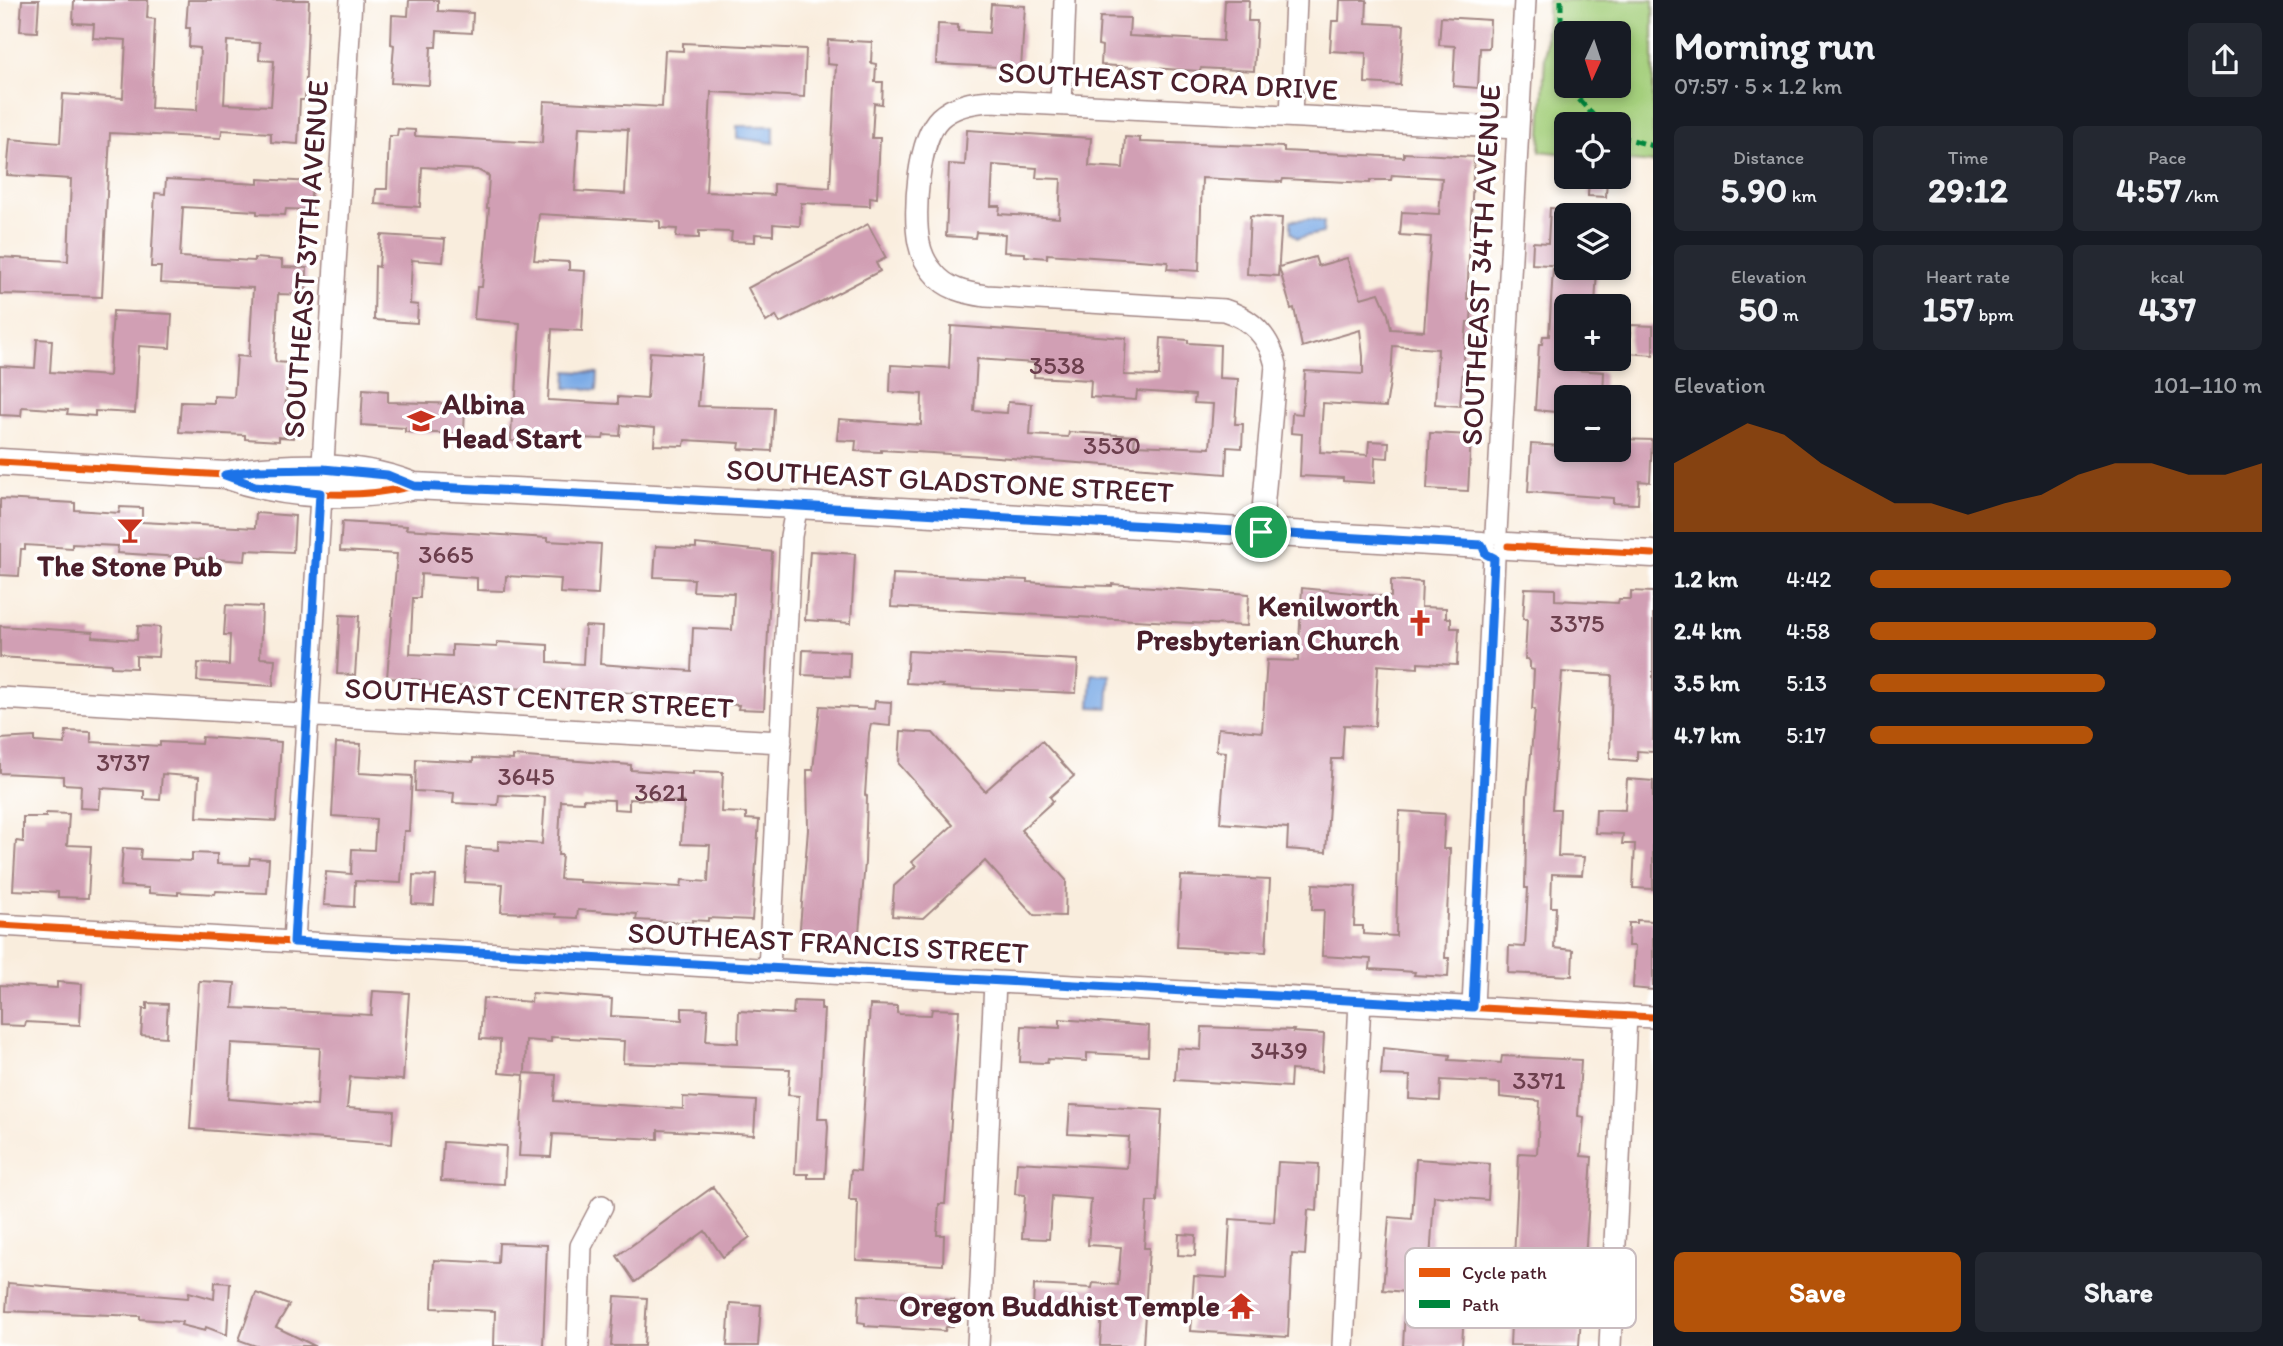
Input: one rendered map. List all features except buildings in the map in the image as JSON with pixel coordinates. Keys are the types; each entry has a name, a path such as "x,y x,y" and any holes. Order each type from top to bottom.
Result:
{"street":[{"name":"SOUTHEAST 37TH AVENUE","path":"294,942 351,0"},
{"path":"1060,104 1065,0"},
{"path":"1291,116 1296,0"},
{"name":"SOUTHEAST 34TH AVENUE","path":"1473,1007 1525,0"},
{"name":"SOUTHEAST CORA DRIVE","path":"1261,532 1276,365 1273,351 1264,335 1239,315 1224,310 966,294 948,286 933,273 923,256 917,224 920,163 931,130 940,117 954,108 991,101 1518,128"},
{"name":"SOUTHEAST GLADSTONE STREET","path":"0,462 225,475 255,486 321,481 385,493 414,486 1653,554"},
{"path":"769,970 791,536 797,505"},
{"name":"SOUTHEAST CENTER STREET","path":"0,698 780,742"},
{"name":"SOUTHEAST FRANCIS STREET","path":"0,925 769,970 1653,1017"},
{"path":"978,1346 995,982"},
{"path":"1343,1346 1360,1002"},
{"path":"1615,1248 1626,1015"},
{"path":"578,1346 581,1246 602,1206"},
{"path":"1610,1346 1611,1328"}],"green space":[{"path":"1548,0 1653,0 1653,163 1631,161 1631,112 1554,112 1554,153 1540,151"}],"water":[{"path":"737,126 774,126 774,143 737,138"},
{"path":"1311,219 1324,222 1323,233 1297,238 1291,232 1291,220"},
{"path":"567,371 598,373 597,390 566,388"},
{"path":"1092,674 1110,675 1108,708 1090,707"}],"marked path":[{"path":"1561,0 1561,21"},
{"path":"1578,98 1590,112"},
{"path":"1631,140 1653,146"}],"cycle path":[{"path":"0,462 225,475 272,469 321,468 369,473 414,486"},
{"path":"225,475 271,488 319,494 367,493 414,486 797,505 1482,545"},
{"path":"1508,546 1653,554"},
{"path":"0,925 1653,1017"}],"place":[{"name":"Albina Head Start","path":"421,421"},
{"name":"The Stone Pub","path":"130,530"},
{"name":"Kenilworth Presbyterian Church","path":"1420,623"},
{"name":"Oregon Buddhist Temple","path":"1241,1306"}],"route":[{"path":"323,469 387,475 414,486 1261,532 1482,545 1486,554 1494,558 1473,1007 294,942 320,493 255,486 225,475 256,470 323,469"}]}
